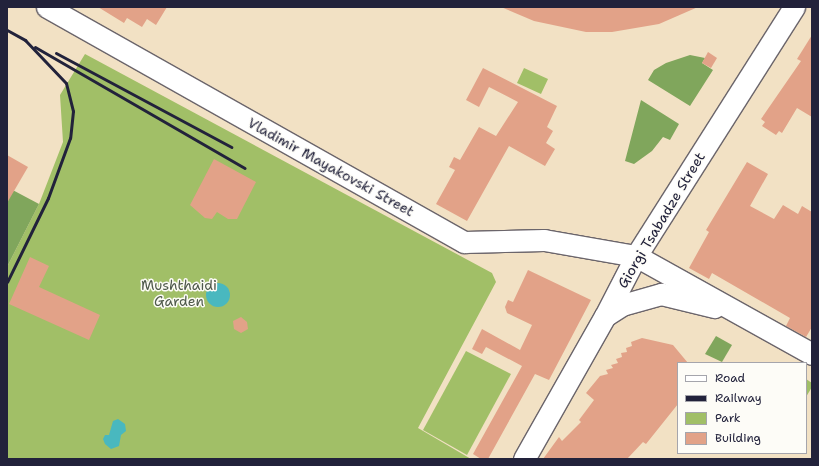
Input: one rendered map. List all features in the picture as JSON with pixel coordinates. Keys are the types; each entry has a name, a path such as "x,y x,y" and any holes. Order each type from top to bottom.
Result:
{"main road":[{"name":"Vladimir Mayakovski Street","path":"47,7 464,242 544,240 636,256 768,329"},
{"name":"Giorgi Tsabadze Street","path":"524,459 606,316 636,256 794,7"},
{"path":"606,316 622,305 661,294 713,307 768,329 812,354"}],"green space":[{"name":"Mushthaidi Garden","path":"85,54 492,273 496,282 418,428 471,459 7,459 7,267 39,204 63,142 60,95"},
{"path":"690,55 705,58 702,63 713,70 690,106 648,80 654,70 666,63"},
{"path":"524,68 548,79 541,94 517,83"},
{"path":"641,100 679,124 670,140 663,137 652,151 634,164 625,161"},
{"path":"7,187 39,204 7,267"},
{"path":"716,336 732,345 722,362 705,354"},
{"path":"466,351 511,374 467,455 423,430"},
{"path":"807,380 812,383 812,387 807,395"}],"water":[{"path":"218,283 223,284 229,290 229,300 223,306 218,307 213,306 207,300 206,295 207,290 213,284"},
{"path":"118,419 125,424 126,431 121,435 119,446 111,449 105,444 103,439 105,435 109,435 113,421"}],"building":[{"path":"98,7 167,7 156,25 147,19 142,27 127,18 124,23"},
{"path":"501,7 698,7 659,24 612,32 586,32 534,21"},
{"path":"812,35 812,117 797,108 782,133 779,131 776,135 762,126 765,122 761,119 801,61 797,59"},
{"path":"708,52 717,58 711,68 702,63"},
{"path":"483,68 557,106 547,127 553,131 546,143 555,149 545,166 509,146 467,221 436,204 455,170 449,167 454,157 460,160 479,127 496,136 518,102 489,87 479,107 466,100"},
{"path":"7,155 28,167 7,203"},
{"path":"214,159 256,182 237,219 228,219 217,212 212,219 205,218 190,205"},
{"path":"747,162 768,174 750,206 774,219 783,205 798,214 802,206 812,212 812,327 806,337 786,326 790,318 712,273 709,279 689,268 709,232 706,230"},
{"path":"30,257 49,266 39,287 100,315 89,340 9,304"},
{"path":"528,270 591,300 549,380 535,374 488,459 481,459 473,454 522,366 486,347 482,354 472,349 482,329 520,350 532,325 507,313 505,307 508,300 513,302"},
{"path":"241,317 247,322 248,329 241,333 234,329 233,321"},
{"path":"642,338 673,345 687,362 677,362 677,405 646,444 643,442 627,459 543,459 559,437 562,441 581,422 579,420 594,400 586,393 600,376 608,374 606,370 613,368 611,365 618,363 616,359 622,357 621,353 627,352 626,348 632,346 631,342"}],"railway":[{"path":"7,30 25,40 66,83 73,111 70,138 48,198 7,282"},
{"path":"35,47 245,168"},
{"path":"56,53 231,147"}]}
